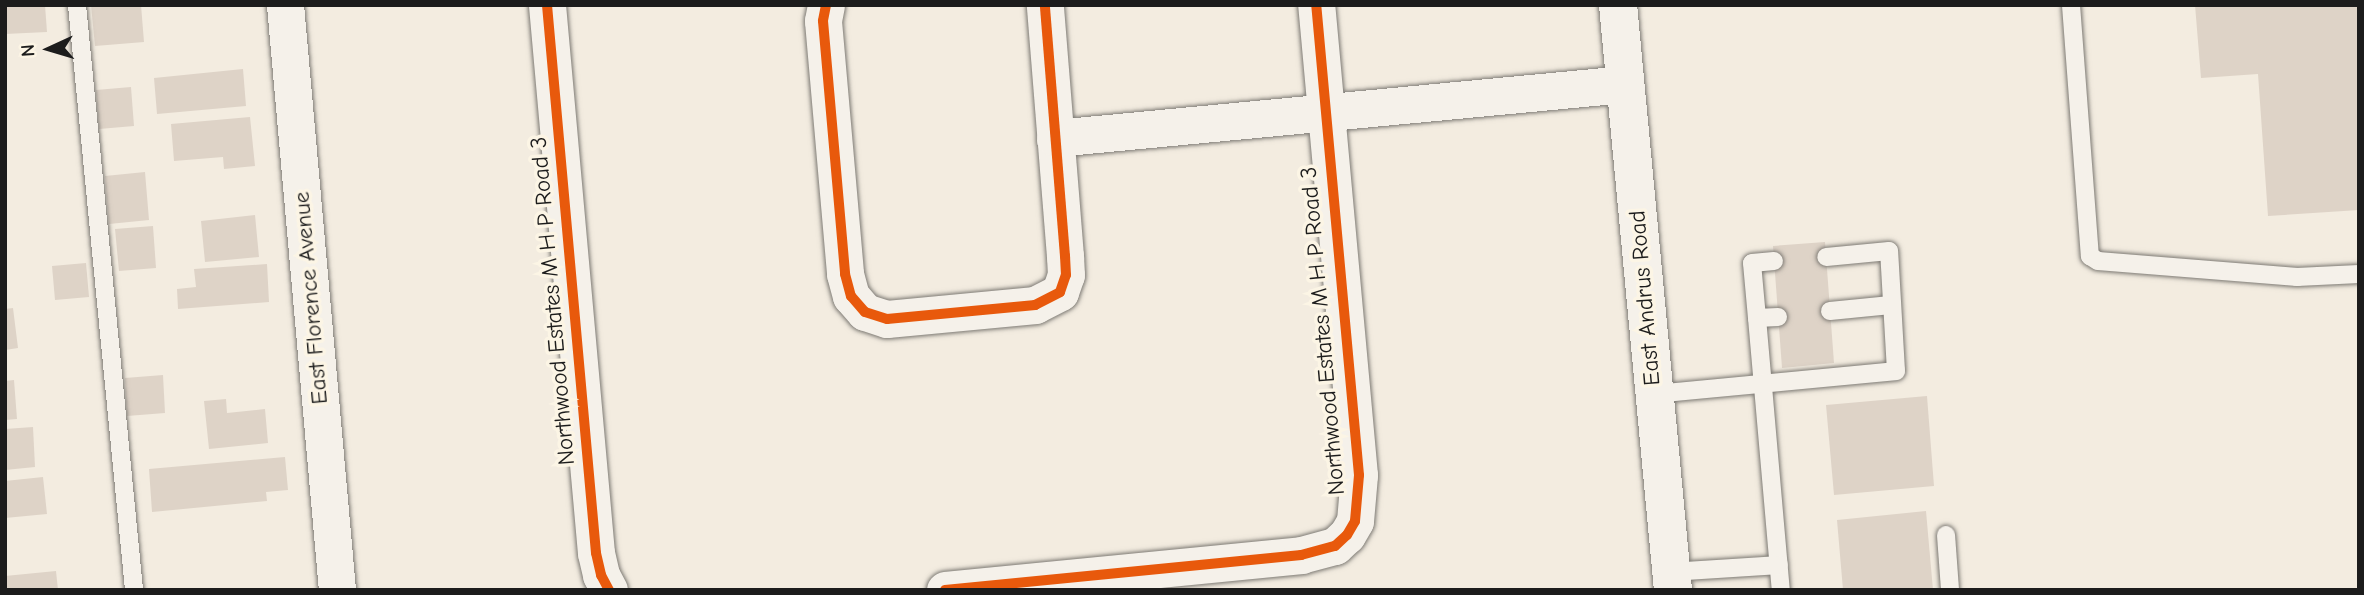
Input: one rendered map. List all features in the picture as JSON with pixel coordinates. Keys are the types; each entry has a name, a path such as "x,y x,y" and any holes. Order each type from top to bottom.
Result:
{"street":[{"name":"East Florence Avenue","path":"285,5 337,590"},
{"name":"Northwood Estates M H P Road 3","path":"547,5 596,553 601,575 609,590"},
{"path":"826,5 823,21 845,274 851,296 865,312 887,318 1035,305 1060,292 1066,275 1045,5"},
{"name":"Northwood Estates M H P Road 3","path":"944,590 1301,555 1335,546 1347,535 1355,521 1359,475 1316,5"},
{"name":"East Andrus Road","path":"1618,5 1672,581"},
{"path":"1055,138 1326,110 1625,84"}],"lane":[{"path":"77,5 134,590"},
{"path":"2071,5 2090,256 2098,261 2297,277 2359,274"},
{"path":"1654,394 1896,371 1889,251 1826,257"},
{"path":"1774,261 1752,263 1782,590"},
{"path":"1830,311 1891,306"},
{"path":"1757,318 1778,317"},
{"path":"1946,535 1950,590"},
{"path":"1672,581 1779,565"}],"building":[{"path":"5,5 45,5 47,32 5,34"},
{"path":"91,5 141,5 144,42 95,46"},
{"path":"2195,5 2359,5 2359,210 2268,216 2258,74 2201,78"},
{"path":"243,69 246,106 157,114 154,78"},
{"path":"131,87 134,126 99,129 96,90"},
{"path":"250,117 255,166 224,169 223,157 174,161 171,124"},
{"path":"145,172 149,220 109,224 105,176"},
{"path":"255,215 259,257 205,262 201,221"},
{"path":"153,226 156,268 119,271 115,229"},
{"path":"1825,242 1834,363 1782,368 1773,246"},
{"path":"86,263 89,297 55,300 52,266"},
{"path":"267,264 269,302 178,309 177,289 196,287 194,269"},
{"path":"13,308 18,348 5,350 5,309"},
{"path":"163,375 165,413 127,416 125,378"},
{"path":"14,380 17,419 5,420 5,381"},
{"path":"1927,396 1934,486 1834,495 1826,405"},
{"path":"226,399 227,413 265,409 268,443 209,449 204,401"},
{"path":"33,427 35,467 5,470 5,429"},
{"path":"285,457 288,490 266,492 267,501 152,512 149,469"},
{"path":"43,477 47,514 5,518 5,481"},
{"path":"1926,511 1933,590 1843,590 1837,520"},
{"path":"56,571 58,590 5,590 5,576"}],"cycle path":[{"path":"547,5 596,553 601,575 609,590"},
{"path":"826,5 823,21 845,274 851,296 865,312 887,319 1035,305 1060,292 1066,275 1045,5"},
{"path":"945,590 1301,555 1335,546 1347,535 1355,521 1359,475 1316,5"}]}
